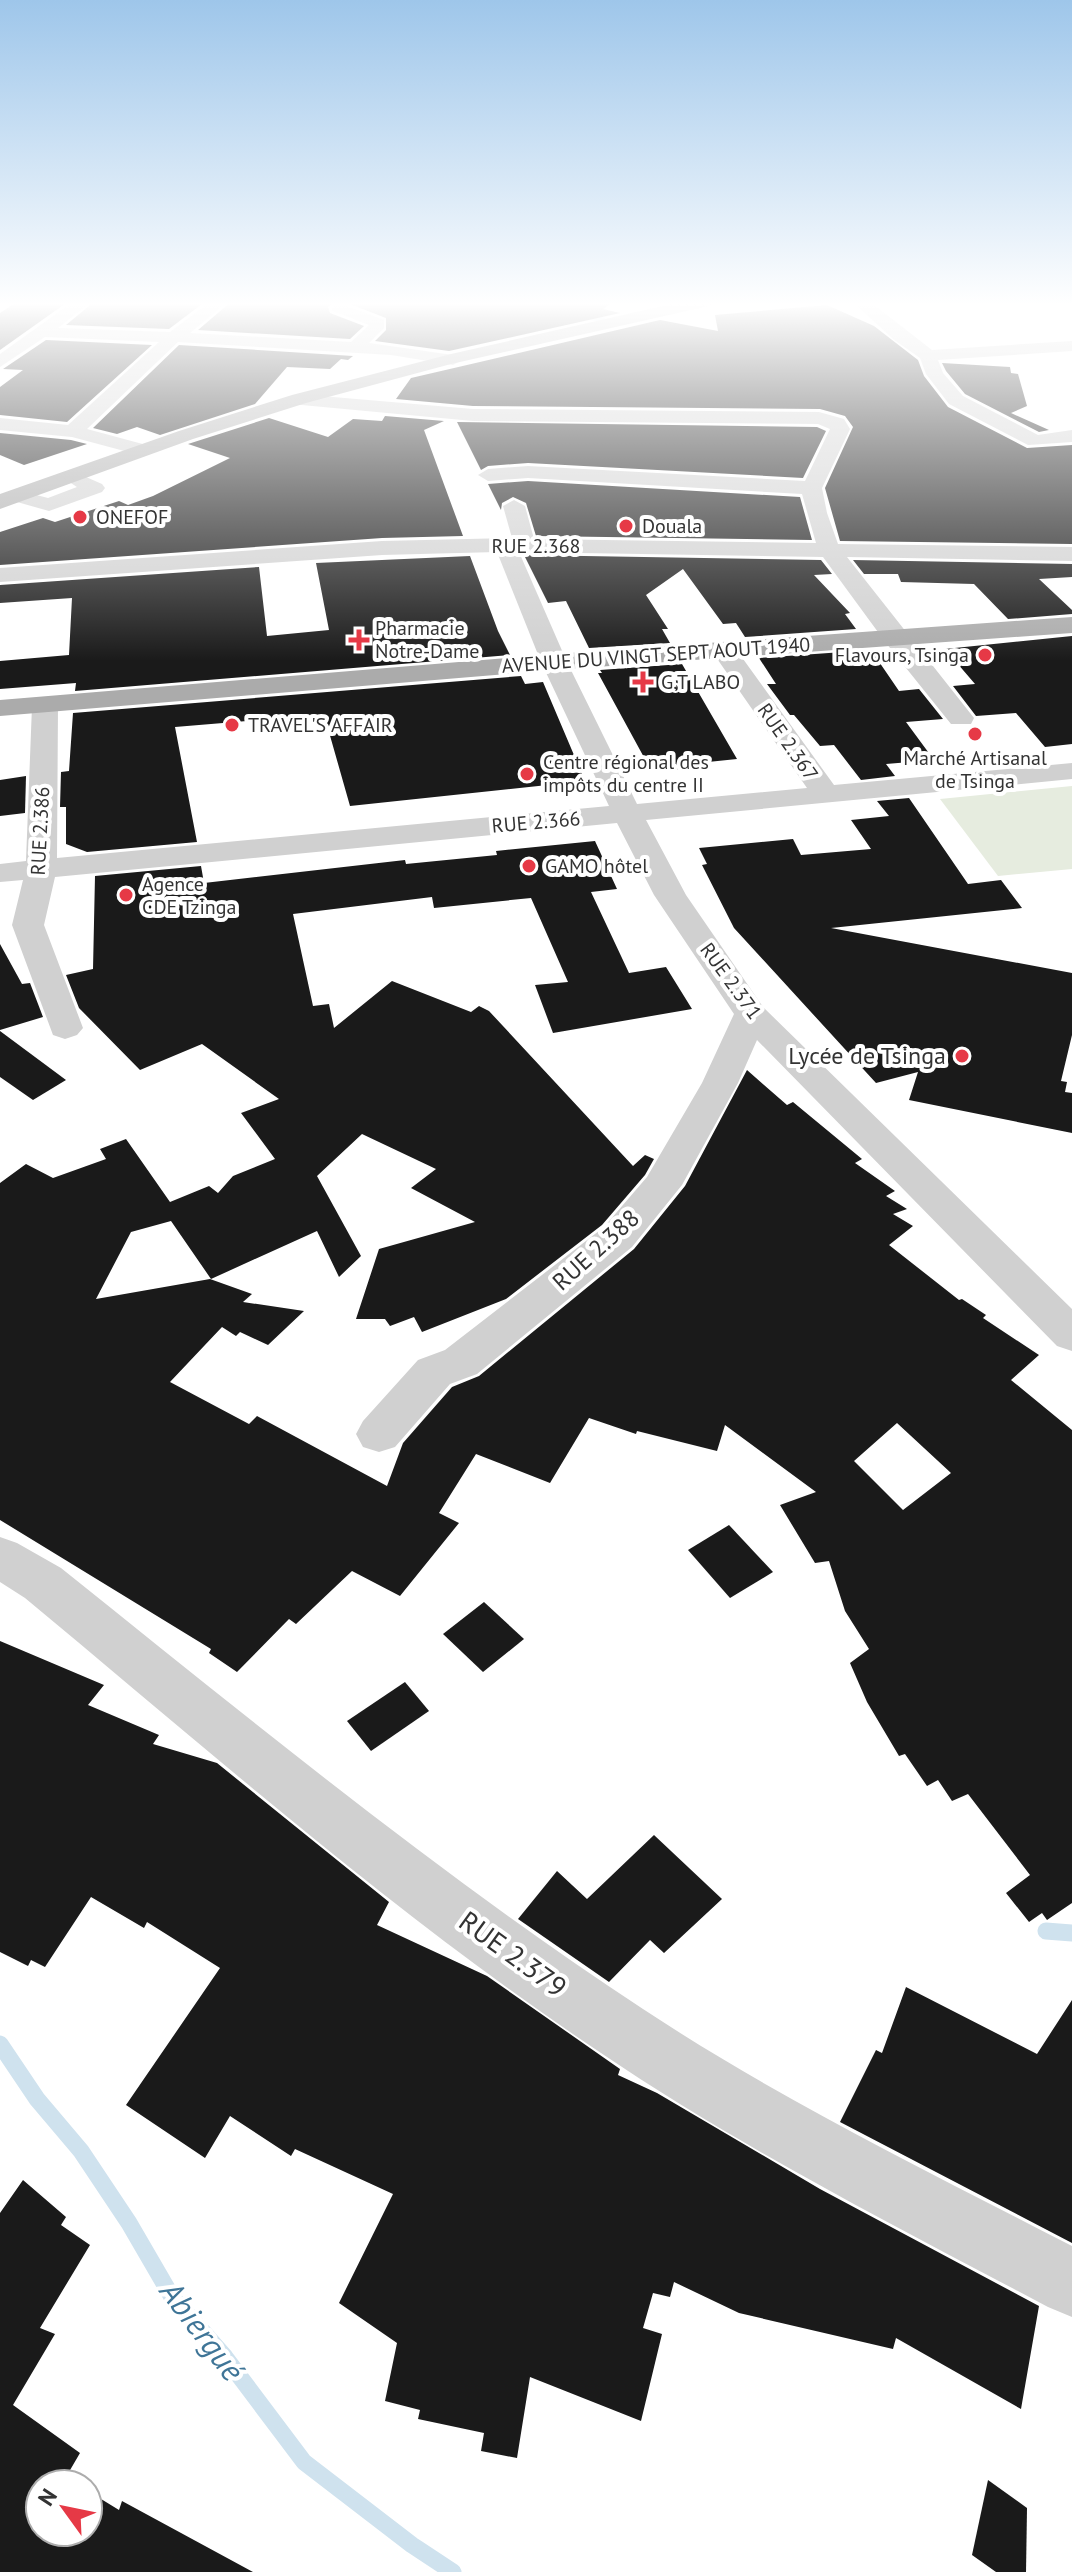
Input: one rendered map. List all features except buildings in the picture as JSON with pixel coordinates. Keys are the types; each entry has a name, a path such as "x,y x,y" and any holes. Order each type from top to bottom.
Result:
{"main road":[{"path":"70,476 233,421"},
{"name":"AVENUE DU VINGT SEPT AOUT 1940","path":"0,708 554,662 1072,625"}],"street":[{"path":"73,431 84,421"},
{"path":"830,421 837,423 840,429 812,488 816,513 829,549 895,638 961,718"},
{"path":"997,421 1035,441 1072,436"},
{"path":"0,424 73,431 143,450"},
{"path":"488,475 528,472 812,488"},
{"path":"8,499 49,505 95,488 70,476"},
{"name":"RUE 2.371","path":"514,506 515,545 554,662 670,895 751,1014 1072,1335"},
{"name":"RUE 2.368","path":"0,575 382,548 515,545 1072,554"},
{"name":"RUE 2.367","path":"724,650 826,794"},
{"name":"RUE 2.386","path":"14,932 41,869 45,706"},
{"name":"RUE 2.366","path":"0,873 826,794 1004,772 1072,771"},
{"path":"14,932 65,1028"},
{"name":"RUE 2.388","path":"379,1434 434,1372 461,1362 618,1237 662,1185 720,1083 751,1014"},
{"name":"RUE 2.379","path":"0,1557 43,1583 330,1816 482,1934 623,2032 778,2128 1072,2283"}],"shaded area":[{"path":"1072,786 1072,869 998,876 940,799"}],"waterway":[{"path":"1046,1931 1072,1933"},
{"name":"Abiergué","path":"0,2044 37,2099 81,2151 129,2223 172,2297 225,2357 304,2462 412,2545 453,2572"}],"place":[{"name":"ONEFOF","path":"80,517"},
{"name":"Douala","path":"626,526"},
{"name":"Pharmacie Notre-Dame","path":"359,640"},
{"name":"Flavours, Tsinga","path":"985,655"},
{"name":"G.T LABO","path":"643,682"},
{"name":"TRAVEL'S AFFAIR","path":"232,725"},
{"name":"Marché Artisanal de Tsinga","path":"975,734"},
{"name":"Centre régional des impôts du centre II","path":"527,774"},
{"name":"GAMO hôtel","path":"529,866"},
{"name":"Agence CDE Tzinga","path":"126,895"},
{"name":"Lycée de Tsinga","path":"962,1056"}]}
